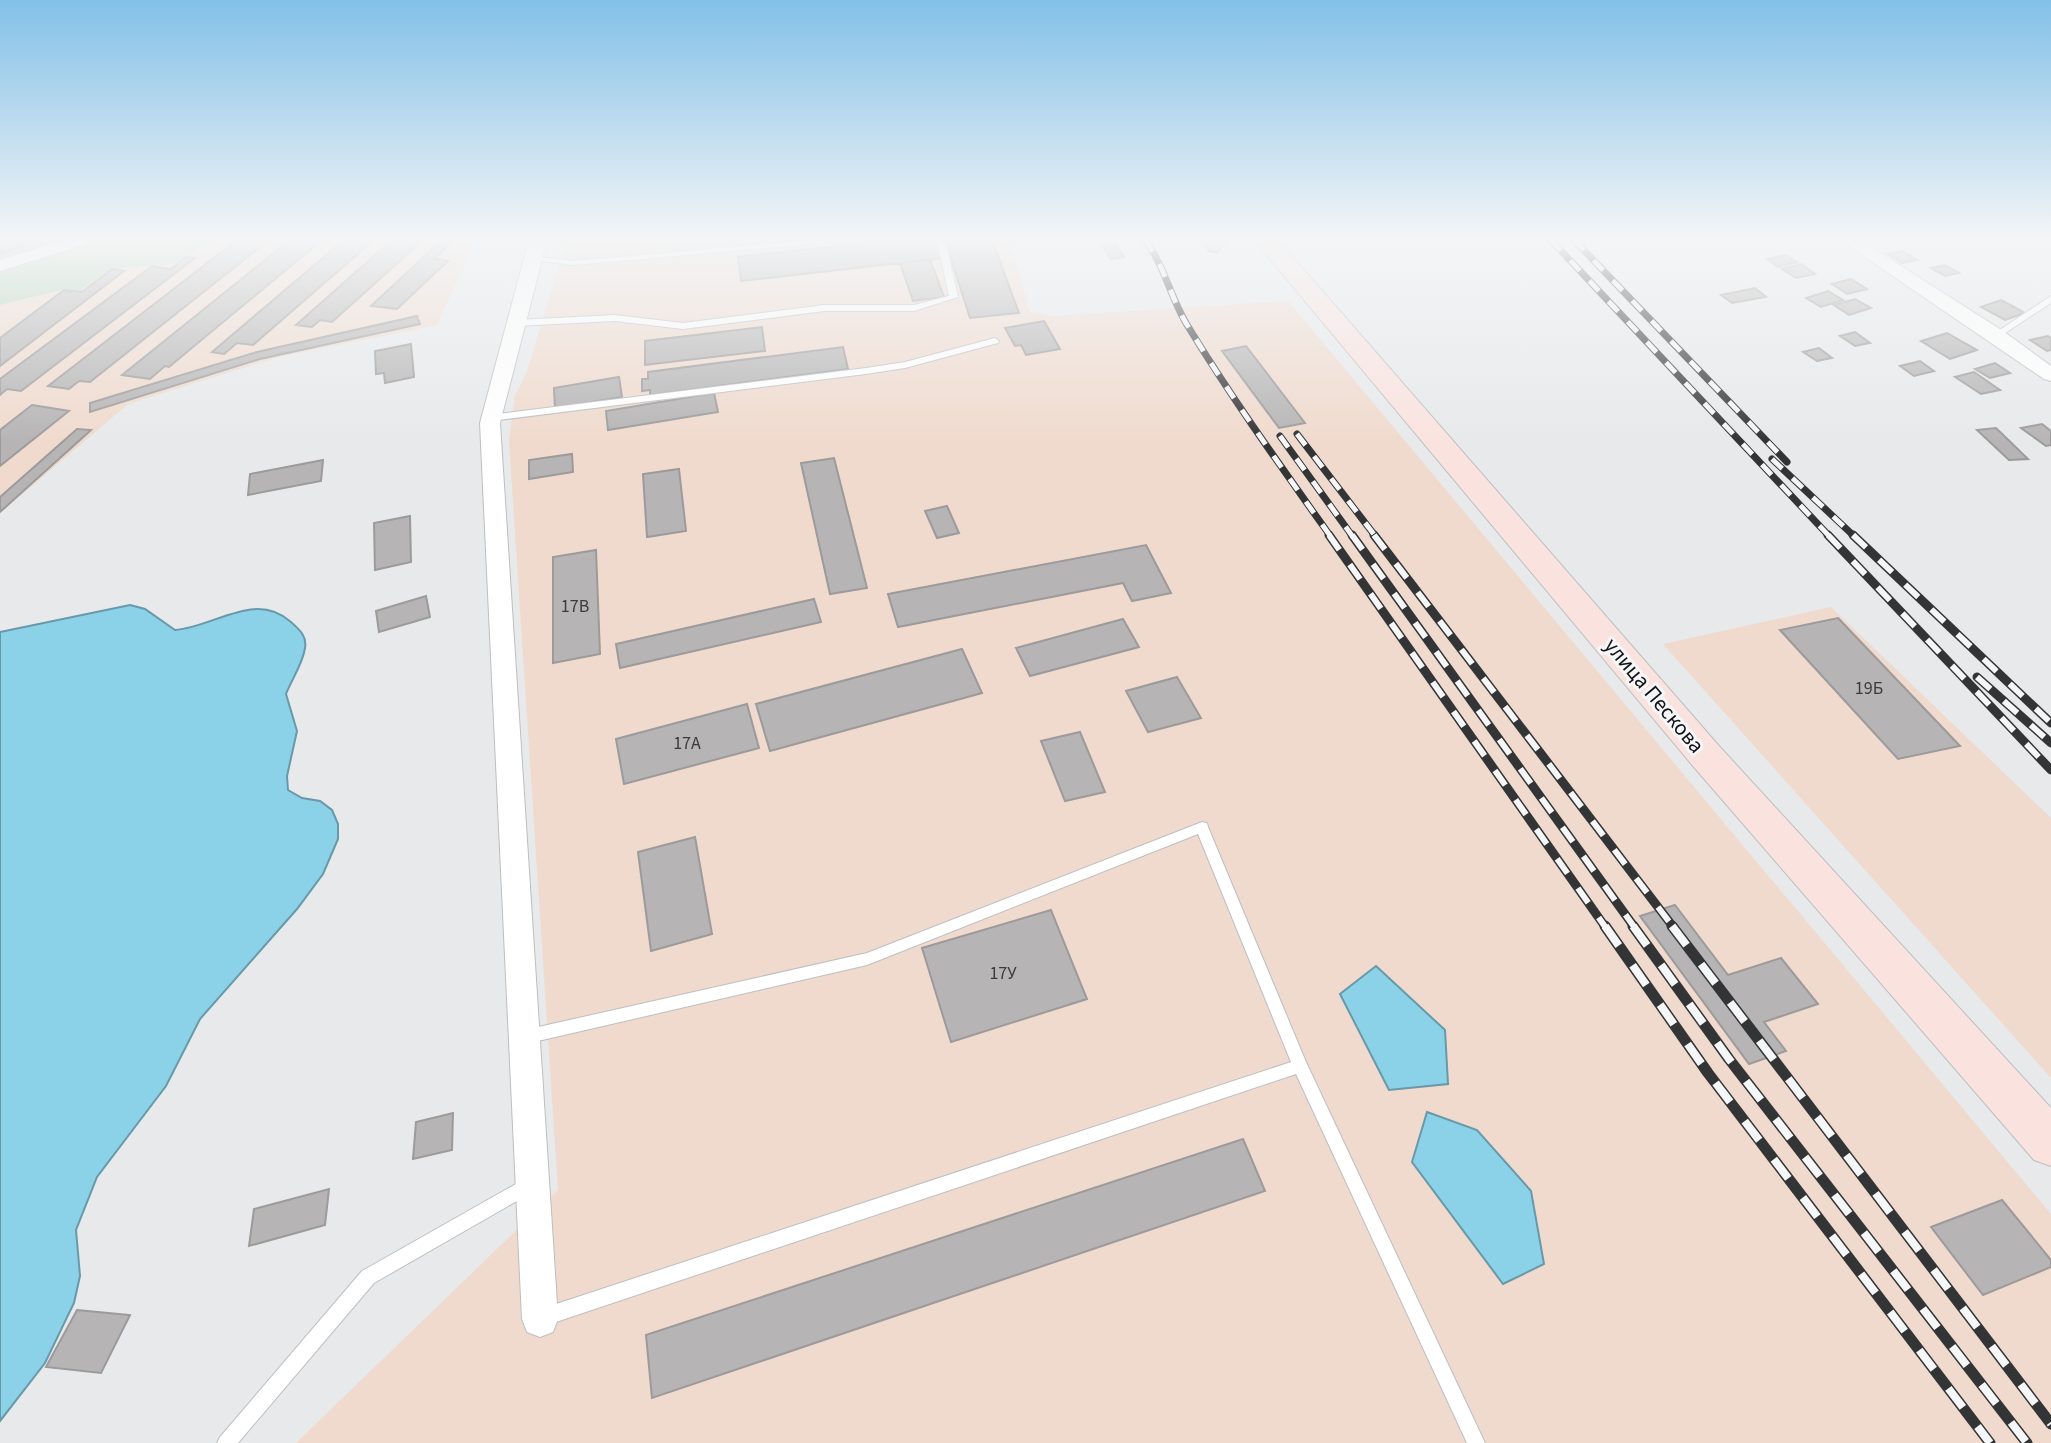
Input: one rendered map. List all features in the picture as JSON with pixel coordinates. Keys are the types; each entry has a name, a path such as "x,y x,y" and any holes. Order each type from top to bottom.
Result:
{"street":[{"path":"520,307 491,418 540,1319"},
{"name":"улица Пескова","path":"1323,307 1706,756 2051,1143"},
{"path":"1953,307 2051,375"}],"lane":[{"path":"516,323 615,318 683,326 824,308 857,307"},
{"path":"1996,335 2038,307"},
{"path":"491,418 866,371 905,365 995,341"},
{"path":"525,1037 867,959 1202,827 1300,1066 1476,1443"},
{"path":"540,1319 1300,1066"},
{"path":"226,1443 368,1277 533,1182"}],"shaded area":[{"path":"0,307 445,307 437,325 278,357 128,404 0,513"},
{"path":"546,307 1029,307 1030,312 1055,316 1190,307 1293,307 2051,1214 2051,1443 296,1443 558,1190 509,441 515,395 526,374"},
{"path":"1831,607 2051,818 2051,1078 1663,644"}],"water":[{"path":"130,605 145,609 175,630 234,613 263,609 277,613 300,631 305,640 304,654 286,694 297,731 287,776 288,790 302,798 320,801 332,810 338,824 338,839 323,874 297,909 200,1019 166,1086 97,1177 76,1230 80,1276 74,1303 45,1363 0,1421 0,632"},
{"path":"1376,966 1445,1030 1448,1084 1389,1090 1340,994"},
{"path":"1427,1112 1477,1130 1531,1191 1544,1264 1503,1284 1412,1162"}],"building":[{"path":"41,307 77,307 0,366 0,338"},
{"path":"96,307 130,307 21,391 7,389 0,395 0,379"},
{"path":"150,307 184,307 90,382 79,381 69,389 48,386"},
{"path":"206,307 241,307 150,379 122,375"},
{"path":"265,307 296,307 253,345 237,343 224,354 212,352"},
{"path":"316,307 348,307 332,322 320,320 312,327 296,325"},
{"path":"967,307 1017,307 1019,313 970,318"},
{"path":"1838,307 1871,308 1849,315"},
{"path":"1982,307 2015,307 2025,313 2005,320"},
{"path":"417,316 420,324 260,359 90,412 90,403 257,352"},
{"path":"1044,321 1060,349 1026,355 1021,345 1015,346 1005,328"},
{"path":"762,327 765,351 645,365 645,341"},
{"path":"1855,332 1870,343 1855,346 1840,336"},
{"path":"1947,333 1977,350 1950,359 1921,341"},
{"path":"2051,338 2051,350 2047,351 2030,340"},
{"path":"411,344 414,377 385,383 384,373 376,374 375,351"},
{"path":"1246,346 1305,423 1279,428 1222,351"},
{"path":"843,347 848,369 650,395 650,390 642,391 642,379 648,379 648,372"},
{"path":"1819,348 1832,358 1817,361 1803,352"},
{"path":"1920,361 1934,371 1914,376 1900,366"},
{"path":"1995,363 2010,373 1990,378 1975,369"},
{"path":"1974,372 2000,390 1981,394 1955,377"},
{"path":"619,377 622,397 555,408 554,388"},
{"path":"714,393 718,412 608,430 606,411"},
{"path":"32,405 69,411 0,466 0,430"},
{"path":"2042,424 2051,431 2051,445 2046,446 2021,428"},
{"path":"1996,428 2028,459 2009,460 1977,430"},
{"path":"77,429 91,430 0,512 0,497"},
{"path":"572,454 573,472 529,479 529,460"},
{"path":"834,458 867,588 830,594 801,463"},
{"path":"323,460 321,481 248,495 250,474"},
{"path":"679,469 686,531 647,537 643,474"},
{"path":"947,506 959,533 937,538 925,511"},
{"path":"410,516 411,562 375,570 374,523"},
{"path":"1146,545 1171,593 1132,601 1123,583 898,627 888,594"},
{"path":"596,550 600,654 553,663 553,557"},
{"path":"426,596 430,617 379,632 376,611"},
{"path":"814,599 821,622 620,668 616,644"},
{"path":"1838,618 1960,746 1898,759 1780,630"},
{"path":"1123,619 1139,647 1030,676 1016,648"},
{"path":"962,649 982,693 770,751 756,704"},
{"path":"1177,677 1201,718 1148,732 1126,691"},
{"path":"747,704 759,748 624,784 616,739"},
{"path":"1080,732 1105,792 1065,801 1041,741"},
{"path":"695,837 712,934 651,951 638,852"},
{"path":"1675,905 1728,975 1781,958 1818,1004 1764,1022 1786,1051 1749,1064 1640,916"},
{"path":"1051,910 1087,999 951,1042 922,948"},
{"path":"453,1113 452,1150 413,1159 416,1122"},
{"path":"1243,1139 1265,1191 652,1398 646,1335"},
{"path":"329,1189 325,1225 249,1246 254,1209"},
{"path":"2002,1200 2051,1260 2051,1267 1983,1295 1931,1227"},
{"path":"77,1310 130,1315 101,1373 46,1367"}],"railway":[{"path":"1179,307 1258,434 1331,537"},
{"path":"1614,307 1830,537"},
{"path":"1639,307 1787,462"},
{"path":"1297,434 1376,537"},
{"path":"1280,436 1353,537"},
{"path":"1772,459 1855,537"},
{"path":"1329,535 1606,928"},
{"path":"1352,535 1635,928"},
{"path":"1374,535 1674,928"},
{"path":"1828,535 2051,770"},
{"path":"1853,535 2051,723"},
{"path":"1977,677 2051,743"},
{"path":"1605,926 1708,1073 1990,1443"},
{"path":"1633,926 1729,1059 2027,1443"},
{"path":"1672,926 2051,1424"}]}
